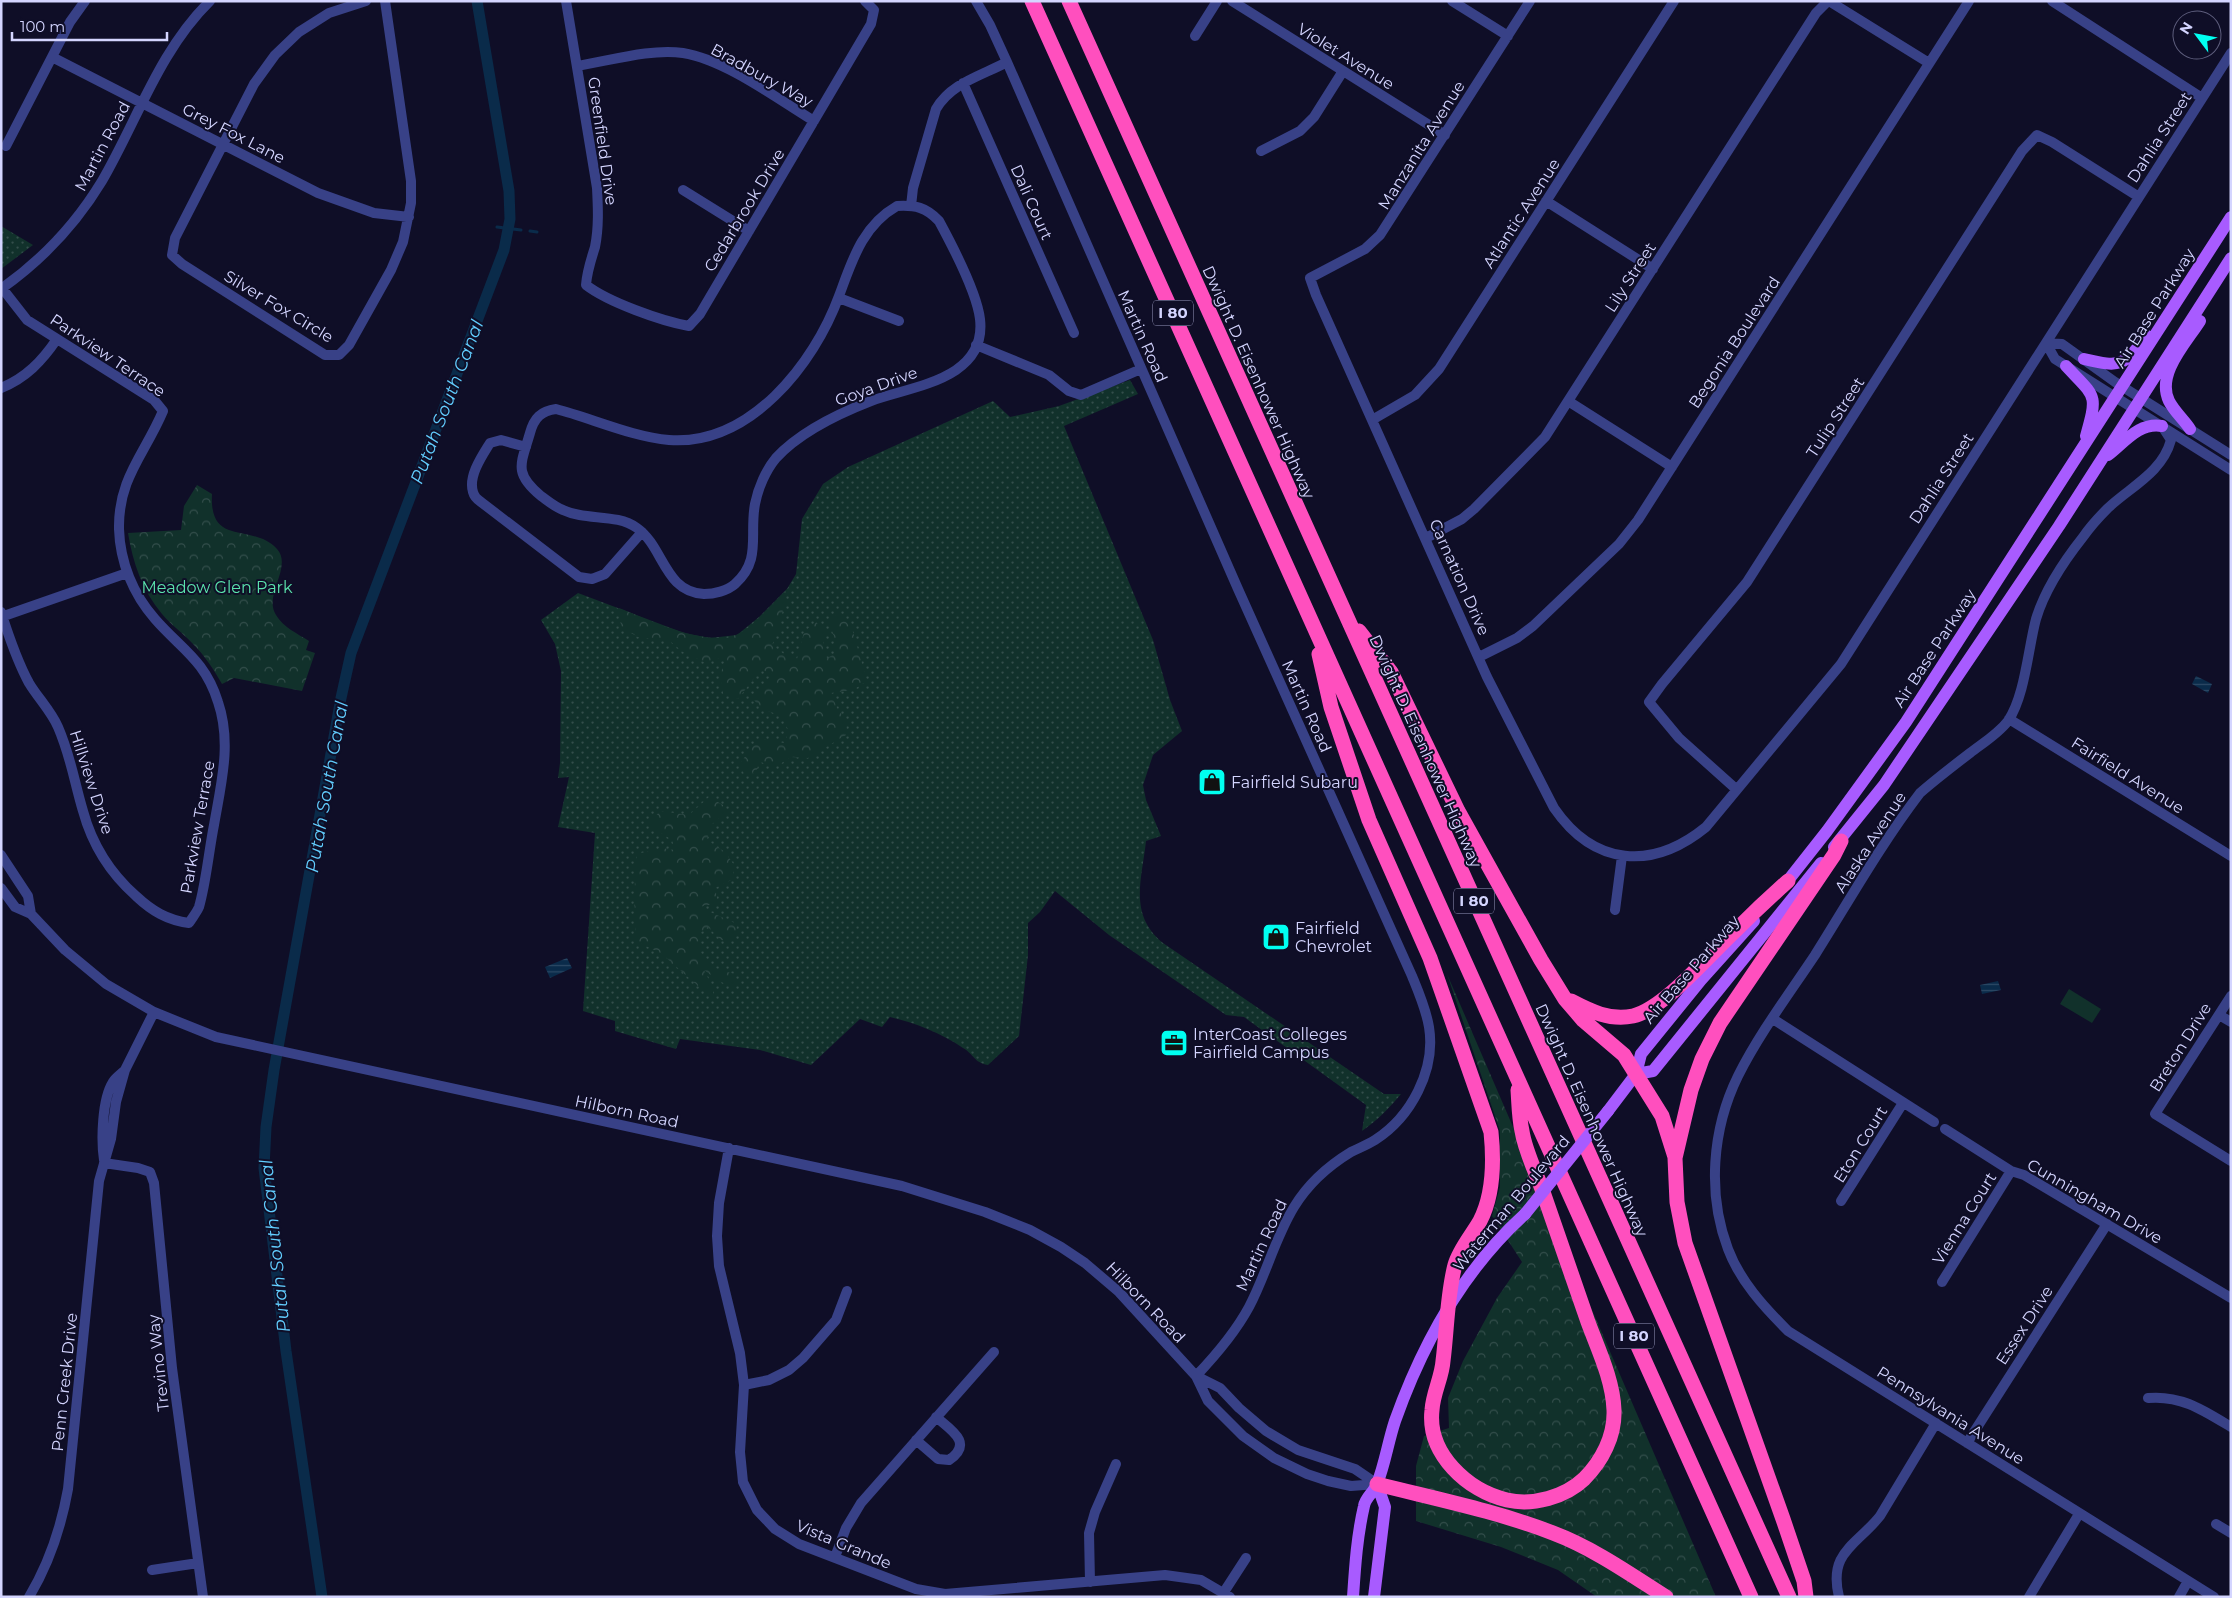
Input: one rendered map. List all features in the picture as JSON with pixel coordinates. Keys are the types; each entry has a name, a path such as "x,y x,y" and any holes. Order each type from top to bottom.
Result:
{"highway":[{"name":"I 80","path":"1032,1 1752,1597"},
{"name":"Dwight D. Eisenhower Highway","path":"1069,1 1789,1597"},
{"path":"1342,608 1391,672 1458,811 1565,999 1583,1020 1624,1055 1662,1116 1675,1158 1677,1202 1685,1243 1783,1519 1804,1581 1806,1597"},
{"path":"1313,626 1330,708 1369,820 1430,958 1491,1132 1494,1157 1491,1188 1481,1218 1455,1263 1443,1367 1434,1391 1431,1412 1432,1427 1441,1452 1456,1473 1473,1487 1501,1499 1515,1502 1539,1501 1558,1495 1578,1484 1594,1469 1606,1448 1613,1427 1614,1409 1602,1362 1522,1133 1516,1076"},
{"path":"1675,1158 1691,1090 1702,1059 1720,1023 1834,856 1842,841"},
{"path":"1565,999 1608,1017 1628,1017 1645,1012 1671,992 1788,881"},
{"path":"1377,1484 1515,1520 1554,1533 1586,1548 1666,1597"}],"main road":[{"name":"Air Base Parkway","path":"1608,1112 1636,1074 1640,1054 1701,980 1788,881 1906,722 2231,217"},
{"name":"Air Base Parkway","path":"1636,1074 1653,1071 1830,852 1842,841 1921,731 2059,526 2229,260"},
{"path":"2190,429 2169,401 2166,386 2168,376 2171,367 2204,314 2229,260"},
{"path":"2084,359 2104,365 2121,364 2134,353 2171,311"},
{"path":"2066,366 2087,389 2092,397 2094,406 2082,448"},
{"path":"2100,461 2142,428 2151,424 2162,426"},
{"name":"Waterman Boulevard","path":"1353,1597 1364,1504 1377,1484 1388,1440 1405,1394 1420,1362 1449,1307 1471,1274 1501,1236 1525,1214 1608,1112"},
{"path":"1374,1597 1385,1508 1377,1484"}],"street":[{"path":"6,146 70,22 85,1"},
{"name":"Martin Road","path":"2,289 48,251 88,204 103,179 142,102 179,39 210,1"},
{"name":"Silver Fox Circle","path":"366,1 329,13 299,32 275,55 254,84 175,238 172,255 182,264 325,355 339,355 349,345 391,270 403,242 409,218 412,181 384,1"},
{"name":"Greenfield Drive","path":"566,1 597,188 598,210 595,246 586,272 586,285"},
{"name":"Cedarbrook Drive","path":"586,285 597,294 673,323 688,326 700,314 871,24 874,10 865,1"},
{"name":"Martin Road","path":"976,1 990,24 1007,62 1141,369 1412,976 1422,999 1429,1028 1428,1060 1423,1080 1403,1115 1388,1131 1337,1162 1316,1179 1304,1192 1288,1218 1259,1286 1239,1324 1218,1352 1196,1376"},
{"path":"1195,36 1217,1"},
{"name":"Violet Avenue","path":"1232,1 1445,135"},
{"path":"1452,1 1508,36"},
{"name":"Manzanita Avenue","path":"1310,278 1365,249 1380,235 1530,1"},
{"name":"Atlantic Avenue","path":"1372,420 1415,395 1433,376 1674,1"},
{"name":"Lily Street","path":"1426,538 1462,519 1535,450 1807,27 1828,1 1930,63"},
{"name":"Begonia Boulevard","path":"1479,657 1517,638 1533,626 1619,544 1638,520 1969,1"},
{"path":"2052,1 2202,98"},
{"name":"Bradbury Way","path":"576,66 654,53 681,53 707,59 726,68 814,121"},
{"name":"Dahlia Street","path":"1622,856 1654,854 1669,850 1689,840 1706,826 1840,664 2231,53"},
{"name":"Grey Fox Lane","path":"52,56 318,193 374,213 409,218"},
{"path":"911,206 913,188 936,109 942,99 963,83 1007,62"},
{"path":"1261,151 1300,131 1314,117 1343,71"},
{"name":"Dali Court","path":"963,83 1074,333"},
{"name":"Tulip Street","path":"1736,789 1678,738 1649,702 1747,582 2022,150 2037,136 2052,142 2139,197"},
{"path":"683,190 749,231"},
{"path":"1546,201 1653,269"},
{"name":"Goya Drive","path":"897,206 920,207 932,213 940,221 976,304 980,321 976,345 970,358 947,377 873,400 848,411 793,443 776,458 759,489 755,505 751,564 743,576 731,587 714,594 689,591 677,584 668,574 651,542 642,532 624,522 573,514 554,506 529,486 523,478 521,468 532,425 538,416 546,410 556,409 654,438 668,440 701,438 736,426 760,408 798,370 813,349 839,298 857,248 872,226 883,214 897,206"},
{"name":"Carnation Drive","path":"1310,278 1479,657 1536,772 1564,822 1591,844 1622,856"},
{"name":"Parkview Terrace","path":"2,289 27,320 154,400 163,411 126,482 121,502 119,530 128,572 142,602 156,620 194,657 209,680 219,702 224,729 225,761 213,829 198,908 189,923"},
{"path":"839,298 899,321"},
{"path":"1,388 13,383 34,368 57,339"},
{"path":"2046,342 2062,344 2084,359 2123,387 2162,426 2231,470"},
{"path":"2046,342 2055,359 2116,398 2137,403 2190,429 2231,455"},
{"path":"976,345 1049,375 1069,391 1081,395 1141,369"},
{"path":"1568,401 1672,467"},
{"name":"Alaska Avenue","path":"1720,1216 1715,1190 1716,1156 1726,1105 1742,1069 1920,793 1944,772 1990,738 2009,719 2016,705 2041,604 2083,536 2107,509 2149,476 2161,462 2171,440 2162,426"},
{"path":"526,447 501,440 490,443 482,455 473,478 473,493 480,502 579,577 592,580 604,574 642,532"},
{"path":"2,615 128,572"},
{"name":"Hillview Drive","path":"2,615 28,681 57,725 72,762 83,811 92,839 104,861 124,886 144,904 172,921 189,923"},
{"name":"Fairfield Avenue","path":"2009,719 2231,856"},
{"name":"Hilborn Road","path":"1,856 28,896 31,914"},
{"path":"1614,910 1622,856"},
{"name":"Hilborn Road","path":"1,888 15,907 31,914 82,965 114,989 154,1012 216,1037 910,1188 958,1202 1030,1230 1061,1246 1102,1276 1196,1376 1208,1402 1243,1436 1274,1458 1307,1474 1351,1486 1377,1484"},
{"name":"Breton Drive","path":"2231,996 2155,1114 2231,1161"},
{"name":"Penn Creek Drive","path":"29,1597 54,1550 62,1522 68,1489 99,1181 112,1140 116,1102 125,1070 154,1012"},
{"path":"2219,1015 2231,1022"},
{"path":"1773,1019 1934,1122"},
{"name":"Penn Creek Drive","path":"104,1163 101,1137 112,1082 125,1070"},
{"name":"Penn Creek Drive","path":"103,1122 116,1102"},
{"name":"Eton Court","path":"1841,1201 1903,1103"},
{"name":"Cunningham Drive","path":"1945,1129 2012,1171 2024,1175 2231,1298"},
{"name":"Vista Grande","path":"729,1148 719,1203 717,1236 719,1266 740,1353 744,1385 743,1427 740,1452 743,1482 757,1510 775,1529 799,1544 834,1558 916,1589 945,1594 1165,1575 1187,1576 1201,1580 1227,1594"},
{"name":"Trevino Way","path":"104,1163 138,1168 150,1172 154,1183 172,1368 203,1597"},
{"name":"Vienna Court","path":"1942,1282 2012,1171"},
{"name":"Pennsylvania Avenue","path":"1720,1216 1728,1249 1748,1285 1764,1307 1788,1331 2214,1597"},
{"name":"Essex Drive","path":"1967,1443 2107,1224"},
{"path":"744,1385 769,1380 789,1370 796,1364 836,1320 847,1291"},
{"path":"834,1558 846,1528 861,1503 994,1352"},
{"name":"Hilborn Road","path":"1196,1376 1220,1388 1254,1422 1282,1441 1315,1457 1355,1469 1377,1484"},
{"path":"2148,1398 2164,1396 2178,1399 2231,1427"},
{"path":"916,1440 938,1458 949,1460 957,1455 960,1446 959,1437 936,1417"},
{"path":"1839,1597 1836,1583 1837,1566 1842,1554 1870,1529 1880,1516 1936,1423"},
{"path":"1090,1582 1089,1533 1095,1512 1116,1464"},
{"path":"2029,1597 2079,1514"},
{"path":"2216,1524 2231,1533"},
{"path":"1227,1594 1246,1558"},
{"path":"152,1570 198,1563"},
{"path":"2179,1597 2188,1581"}],"green space":[{"path":"1,226 33,245 1,269"},
{"path":"1130,380 1138,394 1064,426 1153,640 1170,700 1182,731 1153,755 1143,785 1146,800 1161,836 1146,841 1140,883 1141,908 1145,920 1152,932 1163,943 1384,1094 1401,1094 1397,1099 1362,1131 1366,1105 1244,1017 1226,1015 1109,935 1055,891 1040,912 1028,923 1028,955 1019,1036 988,1065 979,1062 967,1051 937,1033 919,1025 890,1017 882,1027 860,1019 811,1065 760,1050 680,1039 676,1049 615,1031 615,1021 583,1011 595,833 558,827 569,777 558,778 560,763 561,671 555,644 541,620 578,593 684,633 710,638 737,635 759,617 787,589 796,574 802,519 823,484 848,467 993,401 1010,417 1059,406"},
{"name":"Meadow Glen Park","path":"197,485 212,494 213,511 217,522 234,532 267,541 277,549 281,556 282,564 273,599 273,607 276,615 283,623 309,641 306,650 315,653 302,691 234,678 222,684 201,653 162,614 144,586 139,576 128,533 181,530 184,506"},
{"path":"787,589 779,630 772,645 784,654 797,659 804,632 816,622 826,632 823,645 827,658 835,654 834,637 829,621 839,613 851,625 867,681 853,690 831,693 837,708 847,721 846,735 808,758 791,757 777,766 759,762 756,773 745,775 739,765 752,747 763,739 784,743 789,732 782,716 762,709 753,699 772,674 761,669 738,699 723,694 720,676 726,656 706,663 683,652 671,642 638,637 621,627 619,608 678,631 712,638 726,638 738,634 752,625"},
{"path":"709,797 723,805 725,813 710,826 707,840 725,852 734,865 733,879 715,888 718,903 699,907 737,924 735,941 721,940 708,927 700,933 700,952 715,968 734,974 734,988 717,980 704,970 713,988 713,996 698,986 662,954 636,941 634,895 637,854 662,848 675,850 672,840 648,825 660,811 689,815"},
{"path":"1447,974 1716,1597 1597,1597 1558,1570 1501,1547 1416,1521 1416,1466 1424,1436 1449,1428 1448,1398 1463,1361 1497,1298 1522,1262 1492,1216 1500,1187 1500,1131"},
{"path":"2069,989 2101,1009 2092,1023 2060,1004"}],"water":[{"path":"2196,676 2212,684 2208,693 2192,684"},
{"path":"567,958 572,968 550,978 545,967"},
{"path":"1998,981 2001,990 1982,994 1980,985"}],"waterway":[{"name":"Putah South Canal","path":"322,1597 286,1351 264,1168 266,1127 274,1070 341,698 351,653 504,250 510,219 509,191 477,1"},
{"name":"Putah South Canal","path":"497,227 521,230"},
{"path":"530,231 537,232"}],"place":[{"name":"Fairfield Subaru","path":"1212,782"},
{"name":"Fairfield Chevrolet","path":"1276,937"},
{"name":"InterCoast Colleges Fairfield Campus","path":"1174,1043"}]}
